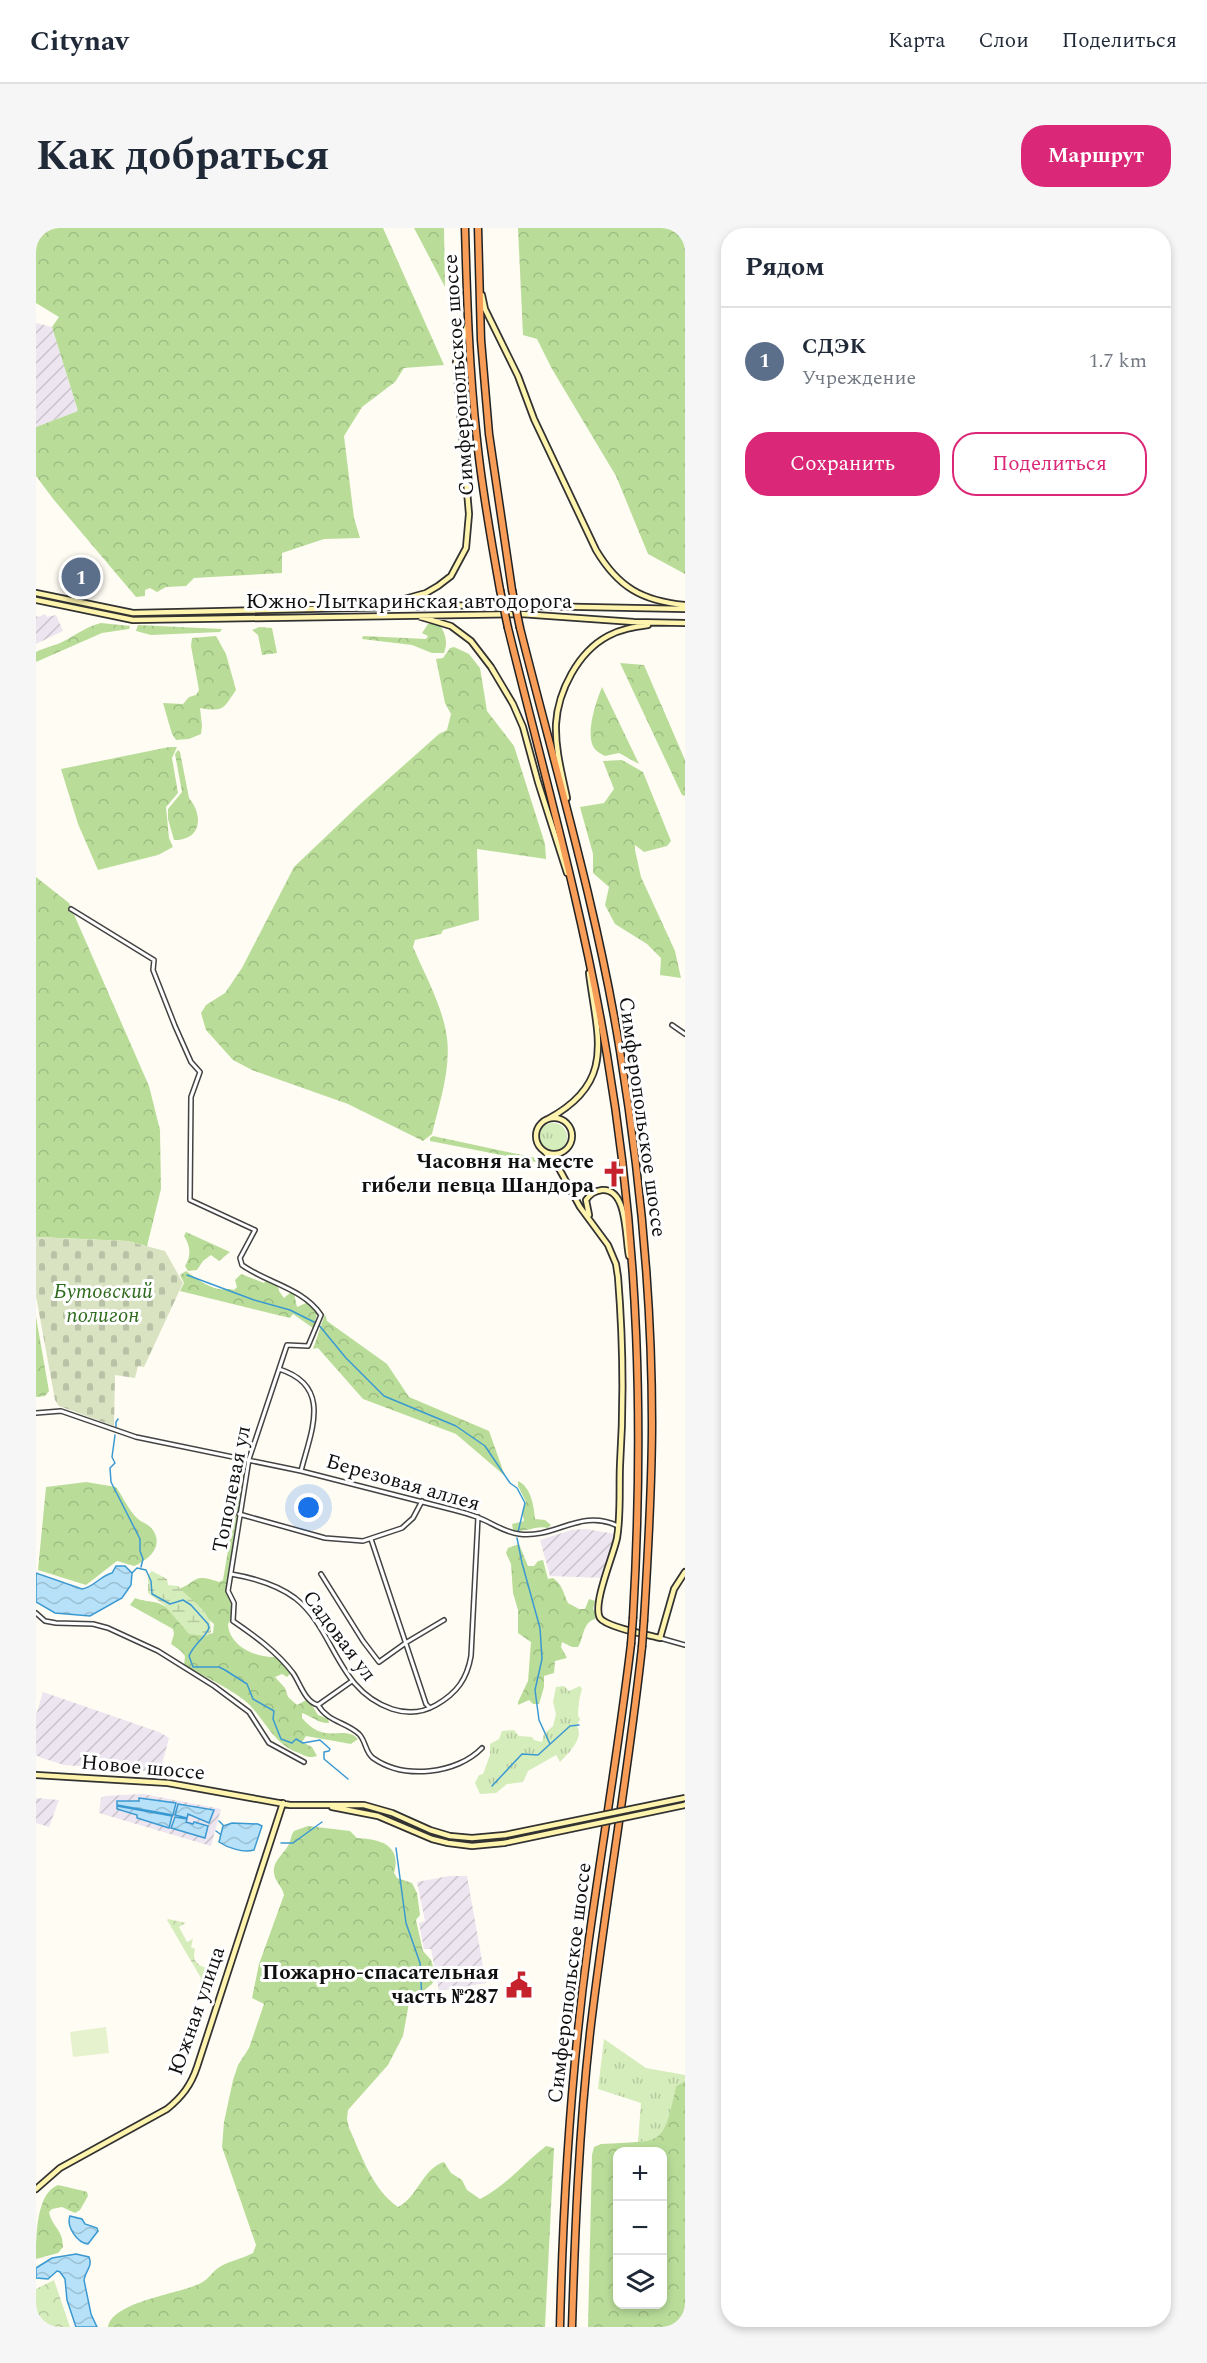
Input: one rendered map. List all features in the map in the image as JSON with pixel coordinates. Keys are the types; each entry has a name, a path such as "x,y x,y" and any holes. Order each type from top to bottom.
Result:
{"highway":[{"name":"Симферопольское шоссе","path":"465,228 468,324 485,509 508,628 585,944 607,1053 618,1123 634,1285 640,1422 633,1617 623,1714 588,1947 573,2084 561,2261 560,2327"},
{"name":"Симферопольское шоссе","path":"477,228 489,434 512,590 587,894 620,1050 637,1172 645,1261 652,1423 650,1522 644,1620 635,1715 600,1948 589,2047 578,2185 572,2327"}],"main road":[{"path":"479,283 485,309 518,376 539,429 607,568 621,583 633,591 652,599 685,607"},
{"path":"372,606 404,600 426,593 438,586 451,576 466,548 469,514 456,362 468,324"},
{"name":"Южно-Лыткаринская автодорога","path":"36,593 120,611 171,612 482,605 685,607"},
{"name":"Южно-Лыткаринская автодорога","path":"36,600 112,617 140,620 521,614 685,623"},
{"path":"410,615 435,620 460,631 481,652 507,695 523,727 573,894"},
{"path":"587,894 557,744 556,723 560,701 576,667 589,650 599,642 626,628 677,623"},
{"path":"585,944 599,1048 598,1062 592,1080 584,1092 561,1112 540,1125 536,1134 538,1144 556,1163 580,1207 593,1223"},
{"path":"545,1152 561,1153 569,1146 572,1137 563,1121 548,1119"},
{"path":"634,1285 621,1203 615,1194 600,1190 588,1197 586,1211 613,1254 618,1276 622,1415 617,1541 605,1577 598,1614 604,1622 660,1638 674,1589 685,1572"},
{"name":"Новое шоссе","path":"36,1776 168,1783 283,1803 327,1805"},
{"path":"327,1805 353,1804 377,1808 430,1830 450,1836 472,1838 505,1835 685,1798"},
{"name":"Южная улица","path":"36,2189 60,2168 167,2109 181,2097 189,2086 200,2059 283,1803"},
{"path":"327,1805 378,1816 432,1839 472,1846 504,1843 685,1805"}],"street":[{"name":"Тополевая ул","path":"71,909 154,960 153,970 175,1026 191,1062 200,1071 191,1097 190,1200 255,1230 240,1258 242,1265 298,1294 315,1306 321,1315 308,1346 286,1345 249,1459 228,1592 234,1603 233,1621 255,1636 276,1655 293,1674 310,1702 318,1705 327,1717 359,1733 369,1755 374,1759 403,1770 450,1767 474,1756 482,1748"},
{"path":"672,1025 685,1034"},
{"path":"278,1369 295,1376 308,1388 314,1399 315,1414 301,1471"},
{"name":"Березовая аллея","path":"36,1413 57,1411 137,1437 249,1459 422,1501 478,1517 496,1528 520,1535 551,1530 579,1520 601,1520 618,1526"},
{"path":"239,1515 324,1539 345,1542 371,1539 408,1523 422,1501"},
{"name":"Садовая ул","path":"231,1574 271,1584 295,1598 315,1622 352,1681 370,1699 399,1711 418,1712 445,1700 459,1688 468,1672 471,1656 478,1517"},
{"path":"371,1539 426,1704 430,1708"},
{"path":"321,1574 363,1641 379,1662 406,1642 444,1620"},
{"path":"36,1613 45,1621 93,1624 108,1628 158,1651 214,1686 249,1712 269,1743 304,1762"},
{"path":"660,1638 685,1646"},
{"path":"318,1705 352,1681"}],"shaded area":[{"path":"36,323 52,327 78,411 36,427"},
{"path":"45,614 47,617 56,615 63,631 36,644 36,616"},
{"path":"586,1529 615,1534 603,1578 550,1576 540,1540 571,1530"},
{"path":"43,1692 159,1732 169,1738 160,1772 64,1765 36,1755 36,1715"},
{"path":"143,1794 221,1809 211,1846 99,1813 101,1798 105,1796"},
{"path":"36,1798 59,1800 49,1827 36,1823"},
{"path":"449,1876 467,1876 486,1983 439,1991 431,1949 424,1949 419,1923 425,1921 417,1882"}],"green space":[{"path":"36,228 383,228 444,365 404,368 395,382 362,407 344,436 354,518 360,538 324,539 282,553 282,573 194,578 186,586 166,587 157,592 150,588 145,590 145,596 136,597 36,476 36,427 78,411 52,327 59,317 36,303"},
{"path":"414,228 444,228 445,287"},
{"path":"518,228 685,228 685,574 648,554 616,476 552,369 537,339 523,335"},
{"path":"101,623 130,626 129,629 102,633 36,662 36,652 61,643 86,628"},
{"path":"428,624 439,624 445,635 444,653 432,653 412,645 362,639 363,636 426,639 428,636 422,633"},
{"path":"138,625 222,629 220,632 151,635 136,631"},
{"path":"259,627 272,628 277,653 262,655 258,635 252,630"},
{"path":"216,636 226,654 236,690 222,708 214,710 200,708 201,734 189,739 176,740 163,703 183,704 189,697 196,695 199,690 191,646 192,638"},
{"path":"454,647 469,654 480,668 487,711 514,746 545,844 546,859 477,849 479,920 443,930 441,934 415,940 413,947 442,1015 448,1050 444,1087 432,1134 423,1141 348,1104 252,1070 233,1060 206,1030 201,1013 206,1005 225,993 242,968 294,867 358,806 439,734 447,730 451,714 445,703 436,659 443,658 450,648"},
{"path":"620,663 644,665 685,760 685,796 682,795"},
{"path":"602,687 639,764 619,753 605,756 594,748 591,726"},
{"path":"177,747 172,758 178,793 166,807 169,838 173,847 158,855 98,870 78,824 61,769"},
{"path":"178,750 189,798 197,812 198,819 195,832 183,839 174,840 168,819 168,809 182,792 175,754"},
{"path":"622,760 643,772 671,841 667,846 644,852 635,845 635,850 641,877 675,951 681,978 660,975 661,958 647,944 615,924 605,905 609,887 593,873 593,854 580,807 604,803 614,789 603,761"},
{"path":"36,877 69,903 149,1086 160,1130 161,1189 147,1246 127,1241 36,1237"},
{"path":"553,1123 563,1127 567,1137 563,1147 553,1151 543,1147 539,1137 543,1127"},
{"path":"433,1136 541,1159 546,1164 430,1141"},
{"path":"186,1232 230,1252 219,1261 211,1255 197,1270 188,1271 185,1266 189,1251 184,1236"},
{"name":"Бутовский полигон","path":"36,1237 127,1241 165,1251 183,1283 144,1367 138,1366 135,1378 115,1375 114,1426 59,1406 55,1400 36,1296"},
{"path":"186,1271 206,1284 221,1289 234,1290 237,1287 235,1280 241,1274 264,1283 267,1279 277,1284 284,1298 291,1292 294,1293 297,1307 306,1303 314,1307 317,1314 313,1328 293,1314 290,1318 180,1291 184,1283 180,1275"},
{"path":"325,1314 327,1321 387,1364 409,1397 489,1431 505,1476 456,1434 363,1399 318,1348 313,1349"},
{"path":"36,1317 49,1391 45,1396 36,1397"},
{"path":"245,1470 247,1472 228,1591 233,1608 228,1624 230,1632 233,1639 245,1649 252,1653 275,1657 293,1671 287,1677 282,1674 275,1677 285,1688 288,1697 297,1705 308,1699 318,1715 328,1719 329,1723 322,1722 302,1713 302,1718 310,1726 318,1731 346,1733 358,1739 351,1744 306,1736 302,1742 312,1747 317,1756 306,1756 287,1748 244,1700 184,1665 185,1656 171,1644 173,1629 130,1605 135,1598 158,1603 172,1612 195,1634 213,1633 214,1624 173,1590 198,1578 219,1582 223,1580 241,1473"},
{"path":"518,1481 529,1492 535,1519 545,1520 551,1525 548,1528 513,1530 512,1524 524,1521 522,1512 526,1502"},
{"path":"86,1482 116,1487 135,1516 153,1530 157,1542 153,1552 139,1563 134,1566 117,1561 86,1585 38,1570 46,1487"},
{"path":"519,1544 528,1566 534,1566 538,1561 543,1560 548,1579 553,1578 559,1583 568,1603 579,1609 585,1609 589,1599 595,1601 593,1609 597,1614 595,1619 585,1627 578,1647 562,1642 561,1647 567,1658 555,1661 554,1673 544,1676 544,1687 539,1704 533,1704 529,1700 518,1705 528,1681 531,1642 518,1633 518,1610 513,1593 511,1564 506,1553 508,1548"},
{"path":"152,1571 167,1579 168,1585 178,1586 205,1612 211,1625 211,1632 206,1636 189,1634 164,1605 148,1593 148,1575"},
{"path":"564,1686 569,1691 580,1686 582,1689 578,1709 579,1735 571,1750 560,1762 556,1755 528,1771 523,1782 507,1784 496,1793 480,1794 475,1783 479,1775 483,1774 490,1755 490,1744 499,1739 502,1731 514,1730 519,1736 532,1737 542,1742 544,1734 553,1726 556,1714 553,1702 556,1687"},
{"path":"308,1826 350,1831 357,1838 381,1842 392,1850 396,1863 394,1873 397,1878 412,1883 417,1893 420,1915 416,1920 423,1951 431,1960 436,1975 432,1984 409,2003 403,2036 388,2065 348,2110 349,2128 363,2161 381,2191 398,2207 411,2197 430,2171 444,2162 451,2173 462,2180 467,2190 480,2199 506,2181 546,2146 554,2148 545,2327 108,2327 113,2318 122,2311 148,2299 201,2283 222,2266 253,2253 256,2245 222,2147 224,2122 238,2065 249,2048 264,2004 252,1998 259,1964 284,1895 275,1876 275,1865 289,1844 294,1831"},
{"path":"168,1919 186,1923 179,1927 187,1942 193,1939 191,1947 195,1949 194,1955 197,1963 218,1971 210,1995 208,1996 201,1978"},
{"path":"106,2027 109,2053 73,2057 70,2032"},
{"path":"604,2039 646,2068 685,2075 685,2081 676,2086 668,2124 658,2136 638,2142 641,2103 598,2089"},
{"path":"685,2081 685,2327 588,2327 594,2147 601,2144 648,2141 656,2137 663,2131 676,2086"},
{"path":"58,2185 87,2192 88,2196 80,2210 75,2213 62,2207 49,2212 63,2241 63,2247 58,2253 36,2259 37,2228 41,2206 45,2197"},
{"path":"54,2280 70,2327 40,2327 36,2317 36,2289"}],"water":[{"path":"116,1566 125,1566 132,1573 131,1585 122,1598 90,1616 55,1613 36,1602 36,1573 82,1589 112,1573"},
{"path":"139,1798 176,1803 173,1815 117,1805 117,1801 139,1801"},
{"path":"178,1804 214,1810 209,1823 188,1814 187,1818 175,1815"},
{"path":"117,1806 172,1816 169,1828 137,1818 137,1815 117,1809"},
{"path":"175,1817 187,1819 186,1822 193,1824 194,1822 208,1826 205,1838 171,1828"},
{"path":"232,1823 262,1826 254,1850 236,1849 219,1842 223,1826"},
{"path":"70,2216 82,2219 85,2224 97,2228 98,2231 88,2244 80,2241 73,2233"},
{"path":"76,2254 89,2257 90,2264 84,2280 91,2314 97,2327 76,2327 67,2300 65,2279 60,2272 57,2271 48,2279 36,2278 36,2268 52,2258"}],"waterway":[{"path":"187,1275 254,1300 290,1310 318,1324 346,1358 384,1396 456,1426 485,1446 510,1483 517,1488 525,1503 518,1532"},
{"path":"116,1427 118,1419"},
{"path":"115,1435 112,1457 115,1463 110,1468 111,1482 140,1539 143,1559 141,1567"},
{"path":"517,1538 540,1628 542,1659 535,1690 539,1720 550,1744"},
{"path":"132,1573 137,1568 146,1570 151,1581 152,1594 170,1604 183,1600 191,1605 208,1624 207,1632 189,1656 193,1667 219,1667 247,1684 253,1699 274,1711 273,1719 281,1739 292,1743 296,1739 303,1743 320,1740 330,1749 324,1752 324,1759 348,1779"},
{"path":"492,1786 522,1754 538,1755 570,1726 579,1725"},
{"path":"219,1821 223,1825"},
{"path":"281,1843 293,1843 322,1822"},
{"path":"216,1831 220,1834"},
{"path":"396,1848 406,1923 420,1963 422,2000"}],"place":[{"name":"СДЭК","path":"81,577"},
{"name":"Часовня на месте гибели певца Шандора","path":"614,1174"},
{"name":"Пожарно-спасательная часть №287","path":"519,1985"}]}
